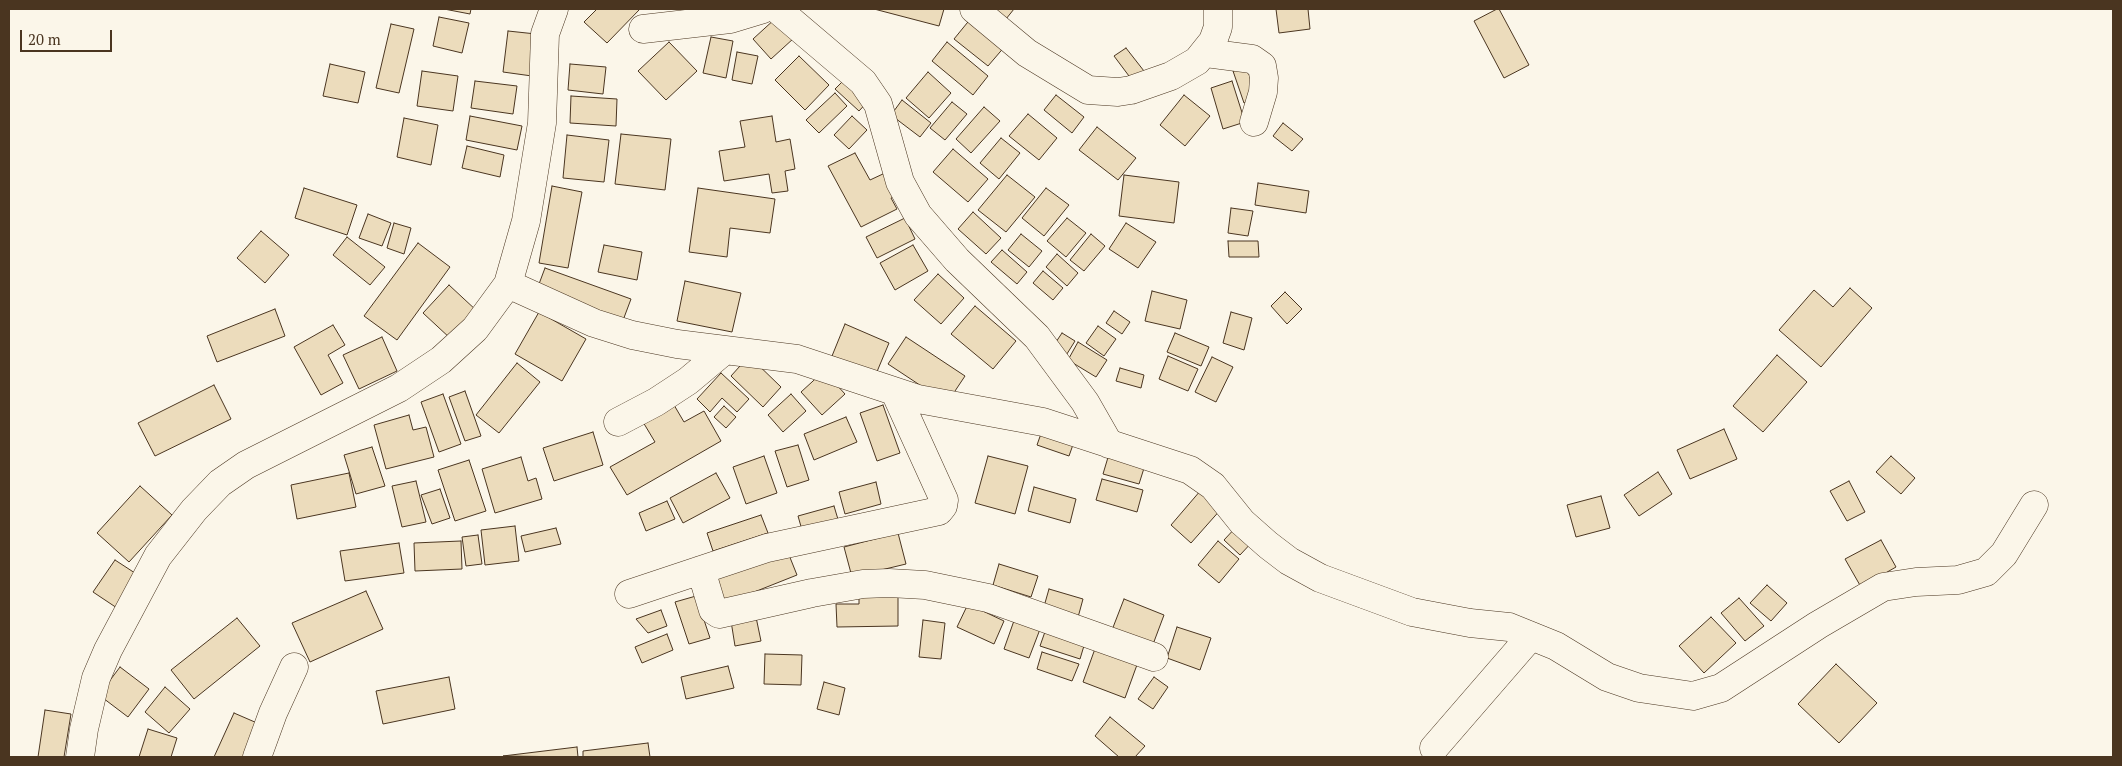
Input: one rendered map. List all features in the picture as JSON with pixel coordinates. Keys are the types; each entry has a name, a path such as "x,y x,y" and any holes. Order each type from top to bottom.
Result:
{"street":[{"path":"80,757 84,729 96,678 108,650 158,556 200,504 220,483 246,465 399,388 442,360 475,329 508,284 526,221 542,123 545,34 554,9"},
{"path":"643,29 730,19 763,9"},
{"path":"777,9 841,62 868,88 881,114 900,182 918,215 958,260 1037,337 1085,402 1109,444"},
{"path":"974,9 1027,53 1088,90 1118,92 1131,90 1171,76 1198,61 1206,53 1213,40 1218,27 1218,9"},
{"path":"1206,53 1252,58 1262,66 1264,78 1263,92 1254,122"},
{"path":"508,284 594,323 632,336 797,359 895,392 950,406 1005,414 1042,422 1190,470 1213,486 1242,522 1268,545 1289,561 1320,578 1412,612 1470,623 1509,627 1556,646 1607,677 1639,688 1693,696 1721,688 1818,625 1883,587 1916,582 1958,580 1986,572 2004,554 2034,505"},
{"path":"618,422 656,402 688,381 725,350"},
{"path":"629,594 767,548 920,516 935,512 941,508 944,500 895,392"},
{"path":"701,570 713,610 719,614 812,593 864,584 925,585 988,598 1154,657"},
{"path":"1434,748 1531,636"},
{"path":"257,757 273,713 294,667"},
{"path":"84,729 102,757"}],"building":[{"path":"444,9 471,9 470,14"},
{"path":"597,9 640,9 607,43 584,22"},
{"path":"874,9 944,9 939,26"},
{"path":"983,9 1014,9 1002,24"},
{"path":"1276,9 1308,9 1310,29 1279,33"},
{"path":"1499,9 1529,65 1504,78 1474,21"},
{"path":"439,17 469,23 462,53 433,46"},
{"path":"972,17 1006,45 988,66 954,39"},
{"path":"776,18 794,38 771,59 753,39"},
{"path":"391,24 414,29 399,93 376,88"},
{"path":"508,31 536,34 532,76 503,72"},
{"path":"711,37 733,41 726,78 703,73"},
{"path":"669,42 697,71 666,100 638,71"},
{"path":"947,42 988,76 973,95 932,61"},
{"path":"1126,48 1144,71 1132,80 1114,56"},
{"path":"737,52 758,56 752,84 732,80"},
{"path":"799,56 829,85 805,110 775,80"},
{"path":"330,64 365,72 358,103 323,96"},
{"path":"570,64 606,67 603,94 568,90"},
{"path":"1247,68 1257,99 1244,103 1233,71"},
{"path":"422,71 458,76 453,111 417,106"},
{"path":"928,72 951,93 929,118 906,98"},
{"path":"847,77 870,99 859,111 835,89"},
{"path":"475,81 517,86 513,114 471,108"},
{"path":"1232,81 1245,122 1223,129 1211,88"},
{"path":"835,93 847,106 819,133 806,120"},
{"path":"1056,95 1084,117 1072,133 1044,110"},
{"path":"1184,95 1210,116 1185,146 1160,125"},
{"path":"571,96 617,99 616,126 570,123"},
{"path":"902,100 931,123 920,137 891,115"},
{"path":"952,102 967,114 945,140 930,128"},
{"path":"984,107 1000,121 971,153 956,139"},
{"path":"1028,114 1057,138 1039,160 1009,136"},
{"path":"470,116 522,126 517,150 466,140"},
{"path":"772,116 776,142 790,139 795,169 785,171 788,191 772,193 769,174 724,181 719,151 745,147 740,121"},
{"path":"852,116 867,130 849,149 834,135"},
{"path":"404,118 438,125 431,165 397,157"},
{"path":"1283,123 1303,139 1292,151 1273,136"},
{"path":"1097,127 1136,158 1118,180 1079,150"},
{"path":"621,134 671,139 665,190 615,184"},
{"path":"567,135 609,140 604,182 563,178"},
{"path":"1001,138 1020,153 999,179 980,163"},
{"path":"467,146 504,155 500,177 462,168"},
{"path":"953,149 988,179 968,202 933,172"},
{"path":"855,153 870,180 885,173 897,196 891,198 897,209 861,227 828,166"},
{"path":"1007,175 1035,197 1006,232 978,210"},
{"path":"1124,175 1179,182 1174,223 1119,216"},
{"path":"1258,183 1309,191 1306,213 1255,205"},
{"path":"552,186 582,192 568,268 539,263"},
{"path":"304,188 357,205 347,235 295,218"},
{"path":"698,188 775,199 770,233 730,228 727,257 689,252"},
{"path":"1046,188 1069,205 1044,236 1022,218"},
{"path":"1231,208 1253,211 1248,236 1228,233"},
{"path":"973,212 1001,238 986,254 958,229"},
{"path":"368,214 391,223 382,246 359,238"},
{"path":"905,218 915,239 877,258 866,237"},
{"path":"1067,218 1086,233 1066,257 1047,241"},
{"path":"394,223 411,228 404,254 387,248"},
{"path":"1126,223 1156,242 1138,268 1109,249"},
{"path":"261,231 289,255 265,283 237,258"},
{"path":"1021,234 1042,251 1029,267 1008,250"},
{"path":"1091,234 1105,246 1084,271 1070,260"},
{"path":"347,237 385,267 370,285 333,255"},
{"path":"1228,241 1258,241 1259,257 1229,257"},
{"path":"418,243 450,267 397,340 364,316"},
{"path":"604,245 642,252 637,280 598,272"},
{"path":"913,245 928,271 895,290 880,263"},
{"path":"1002,250 1027,272 1017,284 991,262"},
{"path":"1057,254 1078,273 1067,286 1046,267"},
{"path":"545,268 631,299 622,323 536,292"},
{"path":"1043,271 1063,288 1053,300 1033,283"},
{"path":"938,274 964,298 941,324 914,300"},
{"path":"685,281 741,293 732,332 677,321"},
{"path":"449,285 477,311 451,339 423,313"},
{"path":"1850,288 1872,308 1821,367 1779,330 1814,290 1833,307"},
{"path":"1152,291 1187,300 1180,329 1145,321"},
{"path":"1285,292 1302,309 1287,324 1271,306"},
{"path":"975,306 1016,341 993,369 951,334"},
{"path":"275,309 285,336 217,362 207,336"},
{"path":"1114,311 1130,322 1122,334 1106,323"},
{"path":"539,312 586,339 562,381 515,354"},
{"path":"1231,312 1252,318 1244,350 1223,343"},
{"path":"845,324 889,343 876,374 832,356"},
{"path":"333,325 345,345 328,355 343,383 321,395 294,347"},
{"path":"1098,326 1116,339 1104,356 1086,343"},
{"path":"1062,333 1075,341 1065,357 1052,348"},
{"path":"1175,333 1209,347 1201,366 1167,352"},
{"path":"382,337 397,371 359,389 343,355"},
{"path":"906,337 965,376 947,403 888,364"},
{"path":"1078,342 1107,360 1096,377 1068,360"},
{"path":"1777,355 1807,382 1763,432 1733,406"},
{"path":"749,356 781,387 763,407 731,376"},
{"path":"1168,356 1198,369 1188,391 1159,379"},
{"path":"1212,357 1233,367 1216,402 1195,392"},
{"path":"517,363 540,382 499,433 476,415"},
{"path":"1120,368 1144,375 1141,388 1116,381"},
{"path":"824,371 845,394 822,415 801,392"},
{"path":"721,373 749,399 737,412 722,398 710,412 697,399"},
{"path":"214,385 231,419 155,456 138,423"},
{"path":"465,391 481,436 465,441 449,397"},
{"path":"443,394 461,444 439,452 421,402"},
{"path":"791,394 806,411 783,432 768,415"},
{"path":"674,405 684,422 704,411 721,441 627,495 610,467 655,442 643,422"},
{"path":"883,405 900,453 877,461 860,413"},
{"path":"724,406 736,417 726,428 714,417"},
{"path":"409,415 413,430 426,427 434,457 386,469 374,425"},
{"path":"846,417 857,442 814,460 804,434"},
{"path":"1043,428 1075,439 1069,456 1037,445"},
{"path":"1724,429 1737,459 1690,479 1677,450"},
{"path":"593,432 603,465 554,481 543,448"},
{"path":"798,445 809,480 787,487 775,451"},
{"path":"372,447 385,486 356,494 344,455"},
{"path":"1109,454 1145,465 1139,484 1103,474"},
{"path":"764,456 777,493 746,504 733,467"},
{"path":"988,456 1028,466 1015,514 975,503"},
{"path":"1891,456 1915,478 1901,494 1876,472"},
{"path":"521,457 528,481 536,478 542,499 495,513 482,469"},
{"path":"469,460 486,511 455,521 438,470"},
{"path":"1658,472 1672,494 1639,516 1624,495"},
{"path":"349,473 356,507 297,519 291,485"},
{"path":"716,473 730,498 683,523 670,498"},
{"path":"1102,479 1143,490 1137,512 1096,500"},
{"path":"416,481 426,522 402,527 392,486"},
{"path":"1849,481 1865,512 1847,521 1830,491"},
{"path":"876,482 881,504 845,514 839,492"},
{"path":"140,486 172,515 129,562 97,533"},
{"path":"1034,487 1076,499 1070,523 1028,511"},
{"path":"440,489 450,518 432,524 421,495"},
{"path":"1201,490 1222,508 1191,543 1171,525"},
{"path":"1601,496 1610,528 1576,537 1567,505"},
{"path":"667,501 675,519 646,531 639,513"},
{"path":"834,506 840,526 804,537 798,516"},
{"path":"761,515 768,533 713,551 707,533"},
{"path":"1238,525 1254,540 1240,555 1224,540"},
{"path":"515,526 519,561 485,565 481,530"},
{"path":"556,528 561,544 525,552 521,536"},
{"path":"898,533 906,564 852,577 844,547"},
{"path":"478,535 482,564 466,566 462,537"},
{"path":"1881,540 1896,567 1861,587 1845,559"},
{"path":"461,541 462,569 415,571 414,543"},
{"path":"1218,541 1239,559 1219,583 1198,565"},
{"path":"399,543 404,573 345,581 340,551"},
{"path":"787,550 797,575 724,604 714,579"},
{"path":"115,560 138,575 117,608 93,592"},
{"path":"999,564 1038,576 1031,597 993,585"},
{"path":"1767,585 1787,603 1771,621 1750,603"},
{"path":"1049,589 1083,599 1077,621 1043,610"},
{"path":"366,591 383,629 310,662 292,623"},
{"path":"898,594 898,626 837,627 836,604 859,604 859,595"},
{"path":"696,596 710,638 689,644 675,602"},
{"path":"1739,598 1764,626 1745,641 1721,613"},
{"path":"1124,599 1164,615 1152,647 1112,630"},
{"path":"968,604 1004,621 994,644 957,627"},
{"path":"661,610 667,626 648,633 636,619"},
{"path":"1016,615 1042,624 1029,658 1004,649"},
{"path":"756,617 761,641 735,646 731,621"},
{"path":"1711,617 1736,643 1704,673 1679,646"},
{"path":"237,618 260,646 194,699 171,670"},
{"path":"923,620 945,623 941,659 919,657"},
{"path":"1047,626 1086,639 1080,659 1040,646"},
{"path":"1177,627 1211,638 1200,670 1167,658"},
{"path":"667,634 673,650 642,663 635,647"},
{"path":"1096,646 1138,662 1125,698 1083,682"},
{"path":"1042,652 1079,664 1072,681 1037,669"},
{"path":"765,654 802,655 801,685 764,684"},
{"path":"1836,664 1877,703 1839,743 1798,704"},
{"path":"728,666 734,688 686,699 681,677"},
{"path":"120,667 149,689 128,717 99,695"},
{"path":"449,677 455,709 383,724 376,691"},
{"path":"1154,677 1168,687 1153,709 1138,699"},
{"path":"824,682 845,688 839,715 817,709"},
{"path":"165,687 190,709 169,733 145,712"},
{"path":"45,710 71,714 64,757 38,757"},
{"path":"234,713 264,726 250,757 214,757"},
{"path":"1110,717 1145,746 1135,757 1119,757 1095,736"},
{"path":"148,729 177,738 171,757 139,757"},
{"path":"648,743 650,757 583,757 583,751"},
{"path":"577,747 578,757 503,756"}]}
